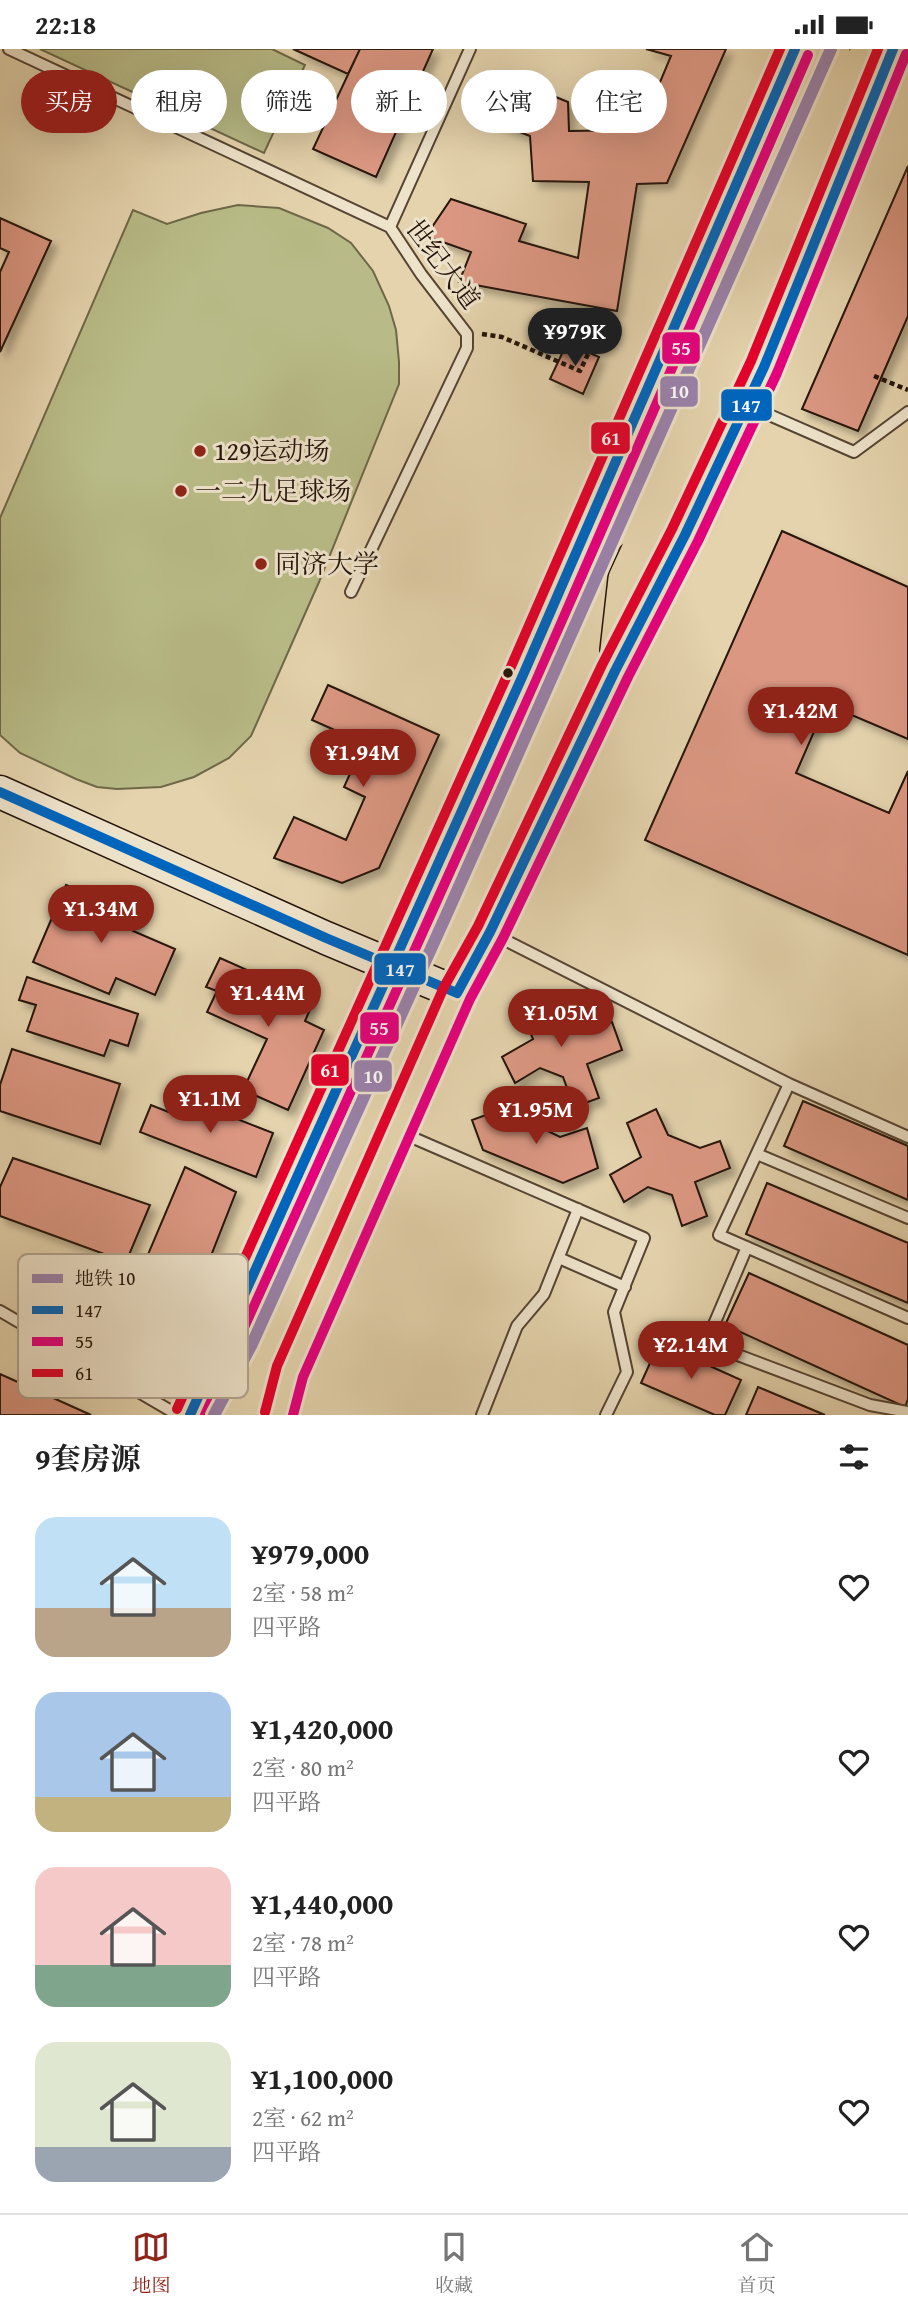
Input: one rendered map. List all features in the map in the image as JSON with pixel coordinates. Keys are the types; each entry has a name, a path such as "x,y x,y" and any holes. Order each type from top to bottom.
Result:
{"main road":[{"path":"248,1285 566,576 795,49"},
{"path":"566,576 618,524 832,49"},
{"path":"615,671 625,579 870,49"},
{"path":"280,1413 290,1372 457,993 490,932 615,671 685,535 769,354 893,49"}],"street":[{"path":"0,792 457,993"}],"lane":[{"name":"世纪大道","path":"9,49 390,227 421,274 467,334 467,348 351,592"},
{"path":"390,227 470,49"},
{"path":"746,405 855,452 908,412"},
{"path":"490,932 789,1084 908,1137"},
{"path":"789,1084 719,1235 908,1318"},
{"path":"397,1130 644,1238 614,1312 627,1372 606,1415"},
{"path":"757,1154 908,1218"},
{"path":"482,1415 517,1326 544,1294 578,1209"},
{"path":"747,1247 706,1343 870,1405 908,1412"},
{"path":"559,1258 625,1287"},
{"path":"0,1311 18,1320"},
{"path":"168,1398 191,1410"}],"path":[{"path":"467,334 502,337 580,371 589,352"},
{"path":"874,376 908,390"}],"green space":[{"path":"40,49 272,49 305,65 303,70 241,70 241,133 273,133 264,153 221,133 227,133 227,70 131,70 131,91 117,85 117,70 85,70"},
{"name":"129运动场","path":"238,205 279,208 328,228 351,243 373,271 389,306 396,330 399,384 319,582 251,736 229,758 194,777 161,787 97,787 20,753 0,735 0,518 133,210 167,224"}],"building":[{"path":"293,49 360,49 348,74"},
{"path":"360,49 433,49 424,70 351,70 351,133 396,133 376,177 313,149 321,133 337,133 337,98"},
{"path":"646,49 726,49 667,183 637,184 617,311 459,282 471,252 426,236 451,199 526,224 519,241 578,258 589,182 533,181 530,136 522,133 557,133 557,98 568,102 571,133 667,133 665,70 671,56"},
{"path":"908,166 908,316 858,431 802,409"},
{"path":"0,218 51,241 0,352 0,272 9,252 0,248"},
{"path":"567,343 599,357 583,394 550,379"},
{"path":"782,531 908,587 908,739 826,704 796,773 889,813 908,771 908,955 645,840"},
{"path":"328,685 439,735 379,868 342,883 274,858 294,817 346,840 365,797 344,787 364,743 312,720"},
{"path":"66,885 139,916 133,931 175,949 155,995 116,978 109,994 33,962"},
{"path":"220,958 314,1000 305,1021 324,1030 288,1110 243,1090 267,1039 207,1012 217,991 206,987"},
{"path":"27,977 138,1014 128,1046 110,1040 104,1056 27,1031 36,1005 19,1000"},
{"path":"548,991 560,1017 591,1029 612,1022 622,1050 587,1064 599,1098 574,1107 563,1077 540,1068 515,1083 502,1057 533,1039 519,1005"},
{"path":"12,1049 120,1084 100,1144 0,1111 0,1085"},
{"path":"183,1098 273,1133 256,1177 140,1132 151,1105 176,1115"},
{"path":"803,1101 908,1146 908,1200 784,1146"},
{"path":"502,1109 560,1137 587,1128 598,1168 563,1183 483,1150 472,1120"},
{"path":"656,1109 668,1135 700,1148 720,1141 730,1168 695,1182 707,1216 682,1226 672,1195 648,1187 624,1202 610,1175 641,1157 627,1123"},
{"path":"13,1158 150,1205 129,1254 104,1254 0,1216 0,1187"},
{"path":"185,1167 236,1192 212,1254 148,1254"},
{"path":"767,1183 908,1243 908,1303 746,1234"},
{"path":"749,1273 908,1345 908,1399 905,1407 725,1325"},
{"path":"659,1343 741,1380 725,1415 715,1415 641,1383"},
{"path":"0,1374 18,1382 18,1398 53,1398 91,1415 0,1415"},
{"path":"758,1387 825,1415 746,1415"}],"metro line":[{"name":"10","path":"248,1352 449,909 831,49"},
{"name":"10","path":"214,1415 223,1398"}],"transit line":[{"name":"61","path":"247,1254 510,669 780,49"},
{"name":"147","path":"248,1286 523,675 795,49"},
{"name":"61","path":"265,1412 277,1366 444,987 478,926 751,361 878,49"},
{"name":"147","path":"0,792 326,938 457,993 490,932 615,671 685,535 764,367 893,49"},
{"name":"55","path":"293,1415 303,1377 470,999 503,938 628,677 698,541 777,373 906,54"},
{"name":"55","path":"248,1320 536,681 808,55"},
{"name":"61","path":"177,1409 182,1398"},
{"name":"147","path":"190,1415 198,1398"},
{"name":"55","path":"205,1415 213,1398"}],"place":[{"name":"129运动场","path":"200,451"},
{"name":"一二九足球场","path":"181,491"},
{"name":"同济大学","path":"261,564"}]}
